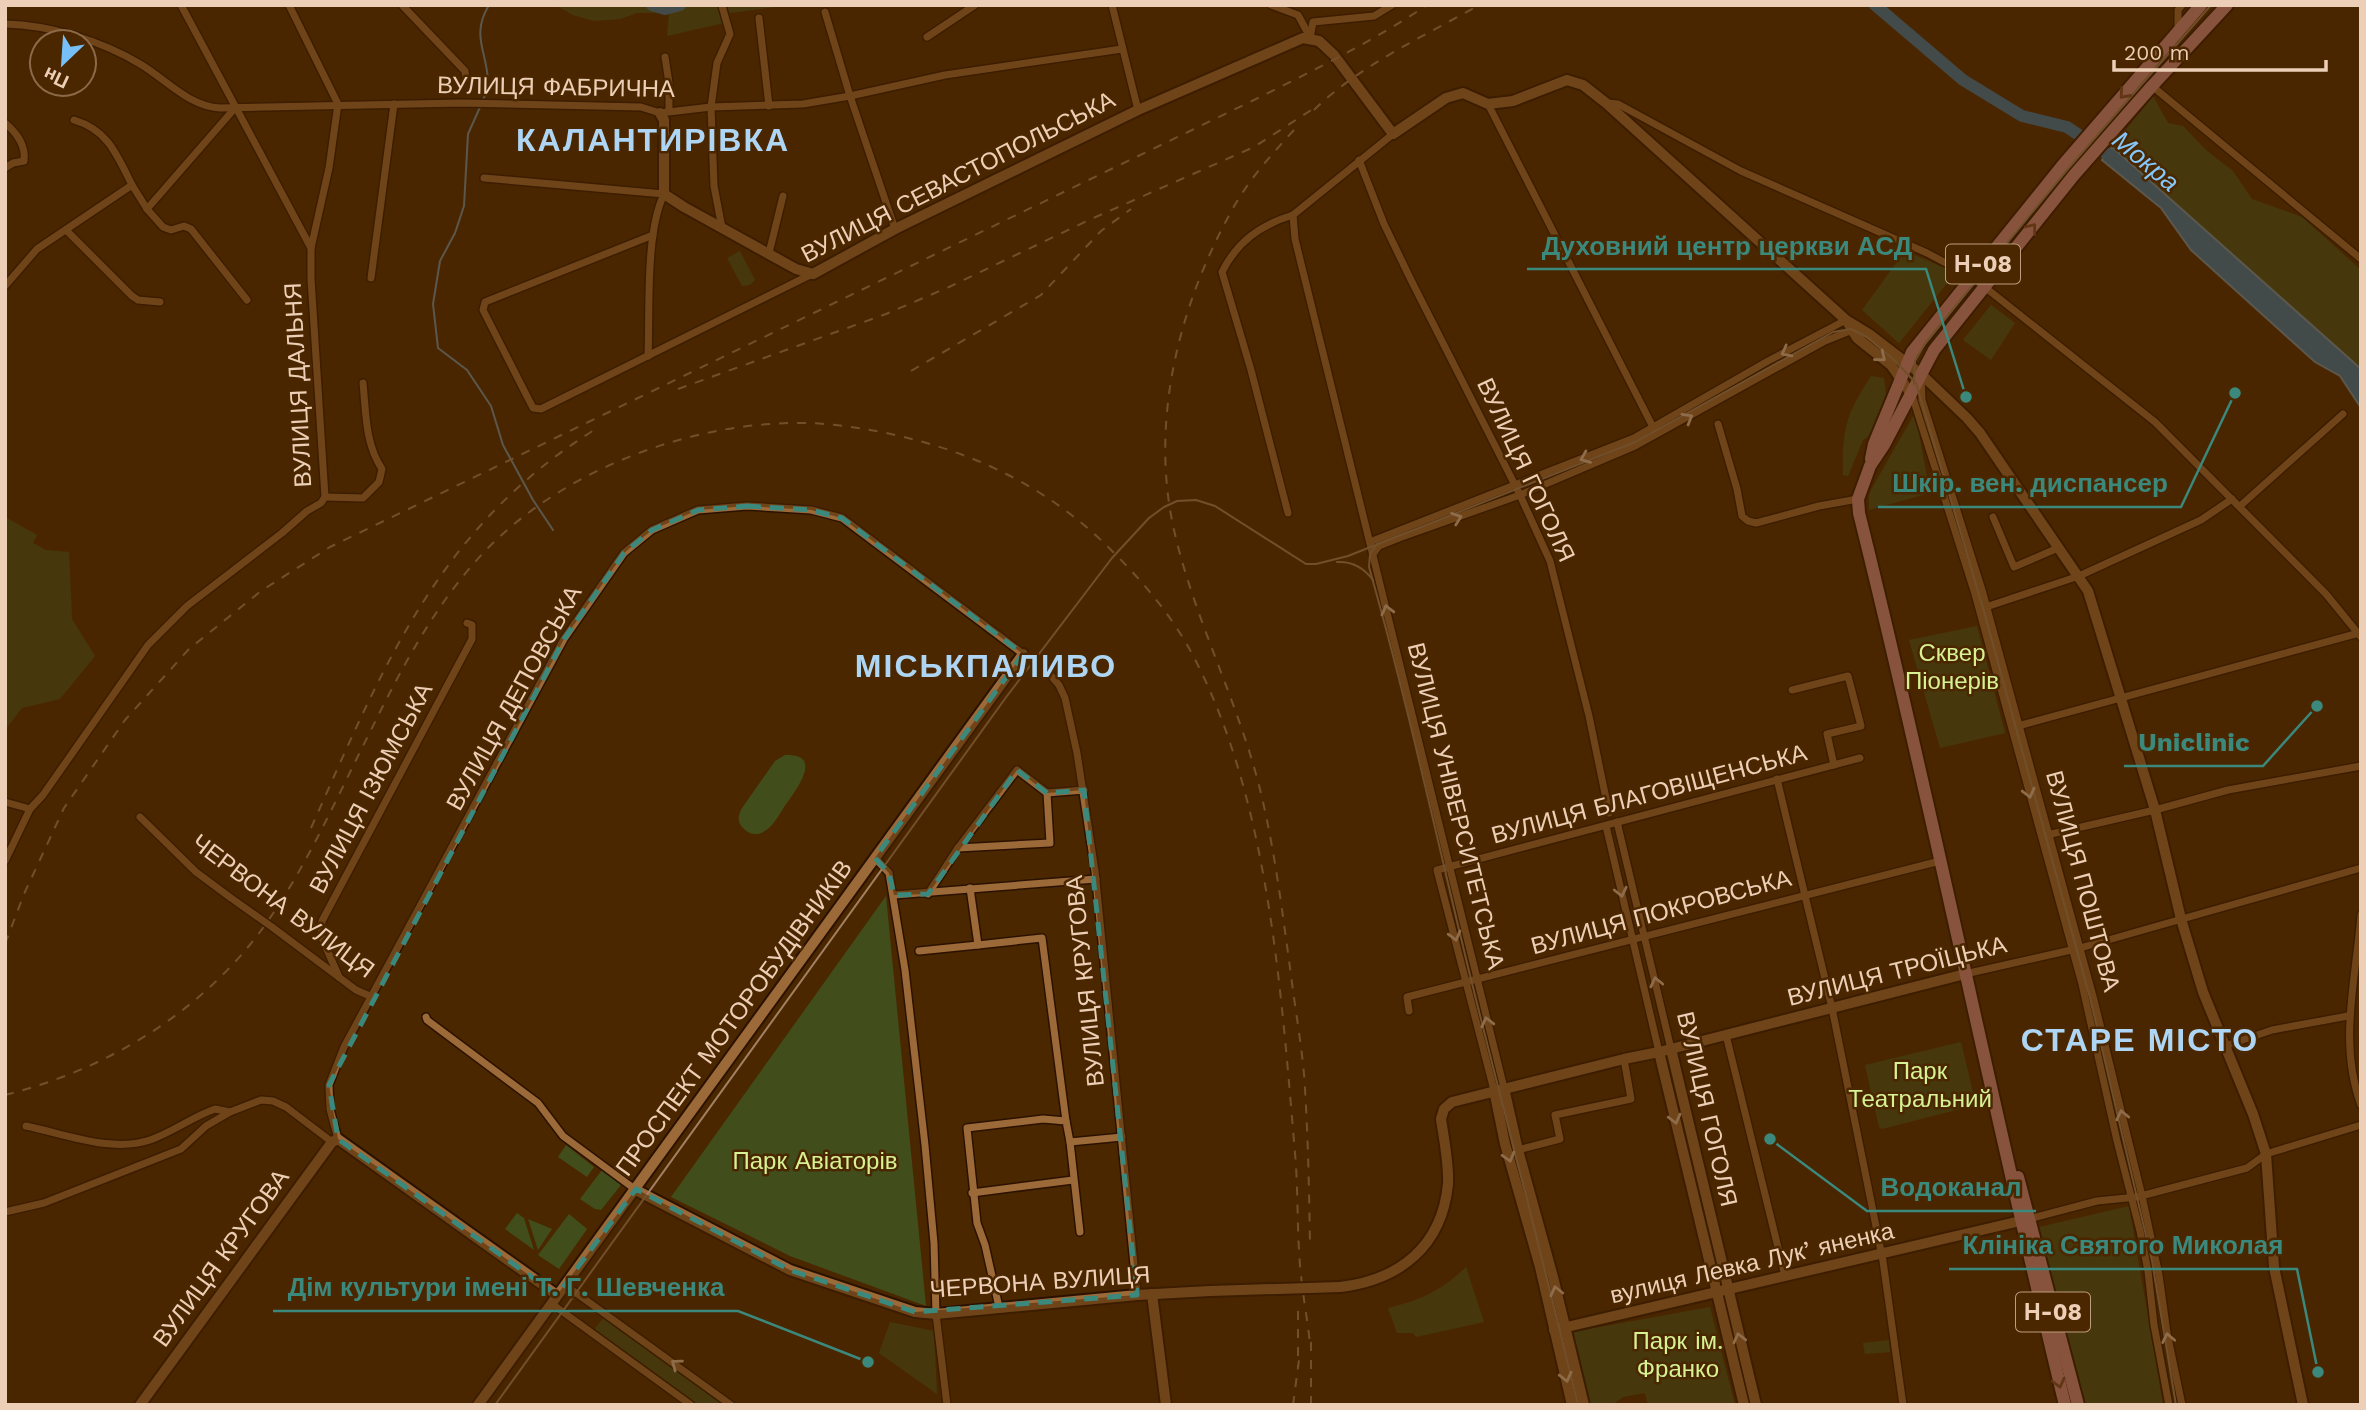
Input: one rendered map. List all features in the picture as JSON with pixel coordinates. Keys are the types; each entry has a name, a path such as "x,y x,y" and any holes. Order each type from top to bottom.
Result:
{"main road":[{"name":"Н-08","path":"2064,1405 2024,1221 1859,513 1858,499 1870,466 1874,444 1907,363 1920,342 2062,166 2201,5"},
{"name":"Н-08","path":"1870,466 1934,350 2074,175 2227,5"},
{"name":"Н-08","path":"2024,1221 2077,1405"}],"street":[{"path":"181,5 311,248"},
{"path":"289,5 338,104"},
{"path":"402,5 465,71 466,79"},
{"path":"928,37 975,5"},
{"path":"1112,5 1138,110"},
{"path":"1271,5 1294,8 1310,38 1319,41 1334,55 1393,134"},
{"name":"ВУЛИЦЯ СЕВАСТОПОЛЬСЬКА","path":"653,236 485,302 483,310 533,408 541,409 813,274 895,229 1138,110 1295,40 1310,38 1313,22 1374,16 1392,5"},
{"path":"2178,31 2178,10 2182,5"},
{"path":"722,6 730,34 717,63 711,107 714,186 722,228"},
{"path":"825,12 895,229"},
{"path":"759,18 769,106"},
{"name":"ВУЛИЦЯ ФАБРИЧНА","path":"5,24 45,29 111,49 147,68 196,103 208,107 235,108 394,104 641,107 665,112 711,107 769,106 850,96 945,75 1122,49"},
{"path":"648,356 653,236 656,211 664,194 664,120 669,83 664,57"},
{"path":"1288,513 1222,272 1228,260 1247,238 1276,220 1293,215 1393,134 1454,94 1463,93 1488,104 1513,101 1567,80 1584,85 1854,329 1891,365 1912,394"},
{"path":"2152,86 2361,259"},
{"path":"1606,103 1618,104 1741,171 1927,253 1972,277 2155,422 2326,594 2360,635 2269,656 2016,727"},
{"name":"ВУЛИЦЯ ДАЛЬНЯ","path":"5,861 30,809 43,795 148,645 187,606 307,511 321,503 324,497 311,248 329,169 338,104"},
{"path":"371,278 394,104"},
{"path":"1488,104 1657,435"},
{"path":"147,209 235,108"},
{"path":"74,120 90,125 102,135 118,156 147,209 163,227 171,230 184,226 191,229 247,300"},
{"path":"5,123 19,137 25,157 24,161 5,167"},
{"name":"ВУЛИЦЯ ГОГОЛЯ","path":"1359,160 1384,224 1411,281 1520,495 1550,561 1589,716 1609,814"},
{"path":"484,178 664,194 796,269 813,274"},
{"path":"5,286 37,249 132,184"},
{"path":"769,253 783,196"},
{"name":"ВУЛИЦЯ УНІВЕРСИТЕТСЬКА","path":"1293,215 1294,239 1476,979 1499,1089 1505,1144 1540,1267 1584,1405"},
{"path":"66,230 132,296 138,300 160,302"},
{"path":"1854,329 1907,363 1941,390 1980,433 2088,592 2155,810 2181,919 2203,992 2253,1114 2266,1154 2274,1267 2303,1405"},
{"path":"1370,542 1634,438 1768,361 1854,329"},
{"path":"1373,554 1379,547 1399,538 1520,495 1657,435 1804,352 1854,329"},
{"name":"ВУЛИЦЯ ПОШТОВА","path":"1921,374 1922,400 2049,835 2148,1271 2154,1325 2169,1405"},
{"path":"324,497 363,498 379,482 382,469 374,457 368,431 363,383"},
{"name":"ВУЛИЦЯ ПОШТОВА","path":"1912,394 1983,608"},
{"path":"2240,506 2343,414"},
{"path":"1718,424 1742,516 1748,521 1756,523 1819,506 1858,499"},
{"path":"1983,608 2079,576 2201,520 2232,499"},
{"name":"ВУЛИЦЯ ДЕПОВСЬКА","path":"335,1140 329,1085 344,1047 564,639 601,582 624,553 652,530 698,510 747,506 811,510 842,518 1023,654"},
{"path":"1993,517 2014,567 2058,548"},
{"name":"ВУЛИЦЯ ІЗЮМСЬКА","path":"338,977 321,936 322,921 472,639 472,625 467,622"},
{"name":"ПРОСПЕКТ МОТОРОБУДІВНИКІВ","path":"478,1405 1023,654"},
{"name":"ВУЛИЦЯ КРУГОВА","path":"1047,671 1059,685 1065,698 1084,790 1096,879 1137,1295"},
{"path":"1792,690 1848,676 1861,726 1827,734 1834,765"},
{"name":"ВУЛИЦЯ ПОШТОВА","path":"2016,727 2040,838 2076,949 2142,1196 2182,1405"},
{"name":"ВУЛИЦЯ БЛАГОВІЩЕНСЬКА","path":"1437,870 1860,758"},
{"path":"2040,838 2228,790 2361,766"},
{"path":"928,894 958,848 1017,770 1047,793 1084,790"},
{"path":"1777,779 1832,1008 1881,1253 1903,1405"},
{"path":"958,848 1050,843 1047,793"},
{"path":"5,802 30,809"},
{"name":"ЧЕРВОНА ВУЛИЦЯ","path":"140,817 196,872 356,990 372,997"},
{"name":"ВУЛИЦЯ ГОГОЛЯ","path":"1617,822 1671,1049 1744,1405"},
{"name":"ВУЛИЦЯ ГОГОЛЯ","path":"1606,826 1659,1052 1722,1291 1756,1405"},
{"path":"875,858 889,873 894,895 925,1145 934,1243 936,1314 947,1405"},
{"name":"ВУЛИЦЯ ПОКРОВСЬКА","path":"1409,1011 1407,997 1940,861"},
{"name":"ВУЛИЦЯ ТРОЇЦЬКА","path":"1444,1109 1452,1102 1499,1089 2076,949 2361,868"},
{"name":"ВУЛИЦЯ УНІВЕРСИТЕТСЬКА","path":"1437,870 1466,982 1518,1150 1560,1329 1572,1405"},
{"path":"894,895 1096,879"},
{"path":"970,888 978,945"},
{"path":"2361,915 2348,1016 2351,1069 2361,1105"},
{"path":"919,951 1042,939 1080,1232"},
{"path":"2224,1046 2272,1030 2348,1016"},
{"name":"ЧЕРВОНА ВУЛИЦЯ","path":"426,1017 426,1020 538,1102 563,1136 636,1190 790,1270 915,1312 936,1314 1137,1295 1340,1287 1376,1279 1402,1266 1424,1248 1438,1227 1448,1181 1441,1119 1444,1109"},
{"path":"1726,1035 1785,1276"},
{"path":"1518,1150 1560,1139 1555,1115 1632,1098 1624,1059"},
{"path":"5,1212 44,1203 181,1149 213,1121 230,1112 261,1100 273,1101 335,1140 555,1299 691,1405"},
{"path":"26,1126 122,1145 149,1141 215,1109 230,1112"},
{"path":"999,1307 985,1245 977,1223 967,1128 1043,1119 1066,1121"},
{"name":"вулиця Левка Лукʼяненка","path":"1560,1329 2024,1221 2097,1201 2142,1196 2247,1168 2266,1154 2361,1125"},
{"path":"1070,1142 1122,1137"},
{"name":"ВУЛИЦЯ КРУГОВА","path":"140,1405 335,1140"},
{"path":"972,1193 1073,1181"},
{"path":"565,1285 731,1405"},
{"path":"1153,1294 1166,1405"}],"highlighted area":[{"path":"747,506 811,510 842,518 1023,654 875,858 889,873 894,895 928,894 1017,770 1047,793 1084,790 1137,1295 915,1312 790,1270 636,1189 557,1295 338,1139 329,1085 564,639 624,553 652,530 698,510"}],"green space":[{"path":"555,5 717,5 724,23 667,36 669,13 637,13 620,19 594,21 573,15"},
{"path":"725,5 814,5 730,13"},
{"path":"2153,96 2168,123 2183,126 2207,151 2233,171 2252,199 2302,217 2361,270 2361,369 2112,147"},
{"path":"740,251 755,280 750,285 742,286 727,258"},
{"path":"1905,251 1945,268 1952,277 1899,343 1862,310"},
{"path":"1991,305 2015,323 1991,360 1963,340"},
{"path":"1871,376 1884,378 1886,396 1872,434 1863,440 1848,476 1843,475 1843,445 1847,422"},
{"path":"1915,413 1930,493 1869,510 1872,488"},
{"path":"5,517 37,535 33,543 46,550 69,552 72,619 95,656 60,699 22,708 5,730"},
{"name":"Сквер Піонерів","path":"1977,626 2005,733 1940,748 1909,640"},
{"path":"785,755 804,760 804,775 800,784 766,830 750,833 740,823 741,811 775,761"},
{"name":"Парк Авіаторів","path":"886,896 926,1306 790,1256 671,1197"},
{"name":"Парк Театральний","path":"1961,1042 1976,1105 1882,1129 1879,1127 1865,1065"},
{"path":"566,1145 594,1167 587,1177 558,1157"},
{"path":"602,1170 621,1185 601,1210 580,1199"},
{"path":"2129,1206 2163,1405 2084,1405 2035,1228"},
{"path":"517,1213 524,1218 534,1250 505,1229"},
{"path":"569,1214 587,1229 559,1269 538,1255"},
{"path":"528,1219 552,1229 538,1250"},
{"path":"1466,1267 1484,1322 1416,1337 1413,1333 1397,1333 1388,1308 1430,1294"},
{"name":"Парк ім. Франко","path":"1710,1307 1735,1405 1648,1405 1645,1393 1623,1397 1612,1405 1589,1405 1572,1332"},
{"path":"605,1316 726,1405 696,1405 593,1331"},
{"path":"890,1322 934,1331 937,1394 879,1353"},
{"path":"1889,1340 1890,1352 1865,1354 1863,1343"}],"water":[{"path":"2112,147 2361,369 2361,408 2340,376 2315,362 2191,250 2161,208 2102,160"}],"waterway":[{"path":"483,100 488,83 480,35 489,5"},
{"name":"Мокра","path":"652,5 665,9 680,5"},
{"name":"Мокра","path":"1875,5 1963,80 2022,116 2067,127 2119,162"},
{"path":"481,105 468,134 464,206 455,233 440,261 433,304 438,348 467,370 491,406 503,445 553,530"}],"tram line":[{"path":"1914,384 1915,361 1926,342 2067,170 2211,5"},
{"path":"495,1405 1007,696 1112,558 1149,518 1177,501 1196,500 1215,506 1306,564 1348,556 1635,442 1833,332 1851,329 1867,337 1916,383 1983,608 2090,998 2152,1261 2176,1405"},
{"path":"1377,544 1370,554 1369,567 1408,714 1467,963 1578,1405"},
{"path":"1337,562 1358,566 1373,580"}],"railway":[{"path":"5,944 24,894 64,808 125,720 189,649 261,591 330,547 1254,100 1363,44 1427,5"},
{"path":"1314,110 1372,65 1479,5"},
{"path":"678,389 886,314 949,287 1089,220 1254,147 1319,105"},
{"path":"1294,130 1242,193 1216,240 1199,279 1175,361 1165,446 1167,488 1183,565 1254,767 1272,845 1304,1074 1310,1244"},
{"path":"911,371 1041,295 1101,231 1131,209"},
{"path":"5,1095 84,1068 157,1029 190,1004 249,946 301,868 396,681 423,634 471,567 523,517 562,490 604,468 649,449 696,435 790,423 836,425 873,431 946,449 980,462 1045,496 1104,543 1128,568 1162,607 1190,650 1217,707 1238,767 1267,895 1284,1026 1296,1170 1299,1256 1310,1347"},
{"path":"311,828 392,655 422,603 457,554 497,508 544,466 599,427"},
{"path":"1298,1311 1298,1367"},
{"path":"1311,1338 1311,1405"},
{"path":"1293,1405 1299,1360"}],"place":[{"name":"Шкір. вен. диспансер","path":"2235,393"},
{"name":"Духовний центр церкви АСД","path":"1966,397"},
{"name":"Uniclinic","path":"2317,706"},
{"name":"Водоканал","path":"1770,1139"},
{"name":"Дім культури імені Т. Г. Шевченка","path":"868,1362"},
{"name":"Клініка Святого Миколая","path":"2318,1372"}],"district":[{"name":"КАЛАНТИРІВКА","path":"653,140"},
{"name":"МІСЬКПАЛИВО","path":"986,666"},
{"name":"СТАРЕ МІСТО","path":"2140,1040"}]}
